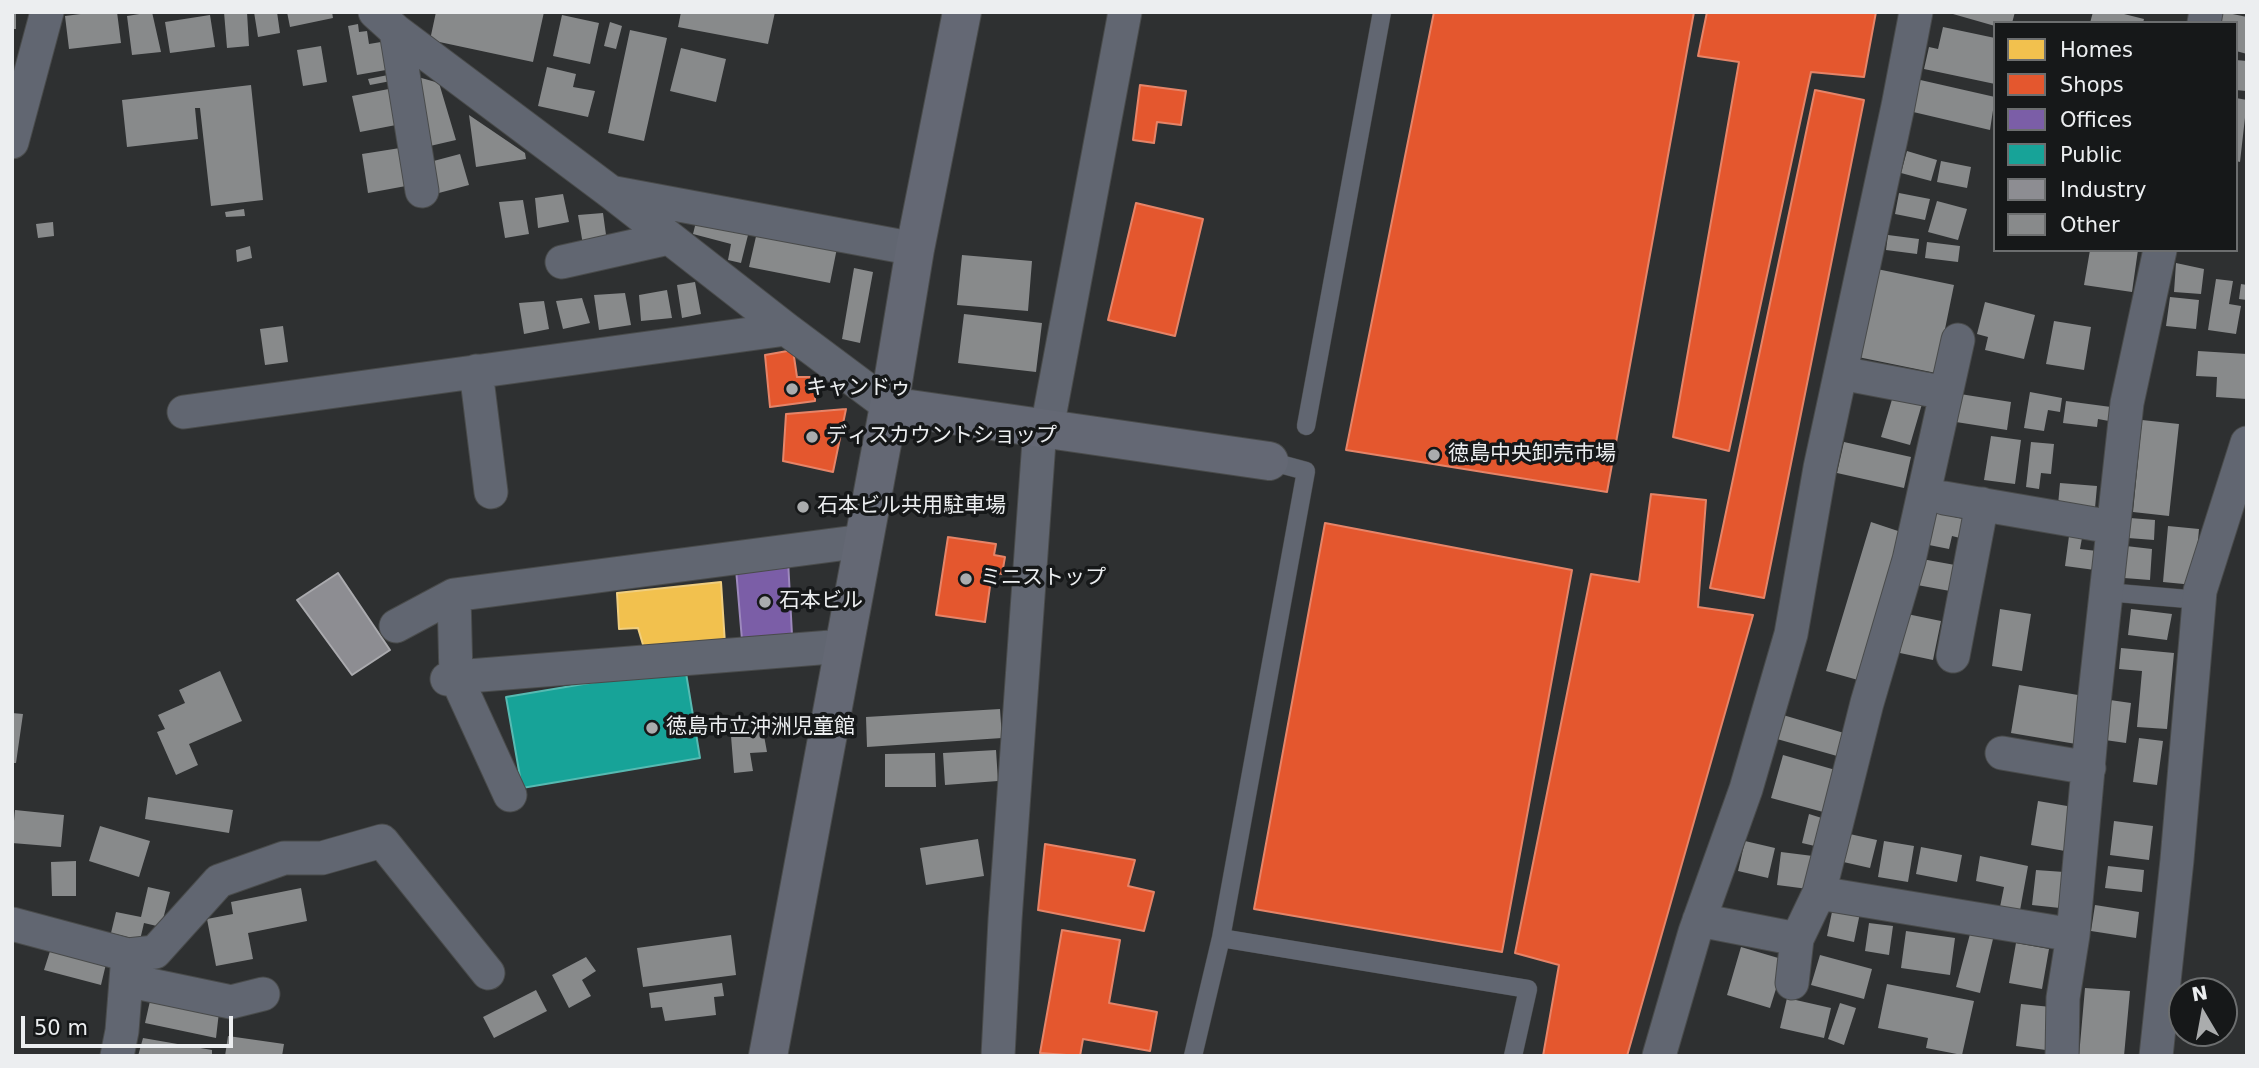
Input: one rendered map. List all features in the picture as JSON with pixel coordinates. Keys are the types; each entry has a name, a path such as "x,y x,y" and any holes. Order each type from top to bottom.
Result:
{"street":[{"path":"12,142 47,12"},
{"path":"768,1056 889,406 915,249 962,12"},
{"path":"998,1056 1005,920 1044,428 1125,12"},
{"path":"1658,1056 1699,920 1746,789 1791,634 1820,468 1916,12"},
{"path":"386,21 889,406 1269,461"},
{"path":"386,21 422,191"},
{"path":"612,192 915,249"},
{"path":"562,262 669,237"},
{"path":"2062,1056 2063,998 2073,935 2112,527 2127,403 2160,252"},
{"path":"184,412 786,329"},
{"path":"1792,983 1797,939 1819,893 1867,703 1909,560 1958,340"},
{"path":"476,371 491,492"},
{"path":"1841,373 1947,393"},
{"path":"2156,1056 2177,860 2199,600 2247,443"},
{"path":"1944,498 2112,527"},
{"path":"1953,656 1949,606 1982,504"},
{"path":"396,625 454,595 863,541"},
{"path":"454,595 452,678 510,796"},
{"path":"452,678 844,646"},
{"path":"2002,754 2089,768"},
{"path":"127,967 155,952 219,881 284,858 321,858 382,841 488,973"},
{"path":"1819,893 2073,935"},
{"path":"1699,920 1797,939"},
{"path":"12,924 231,1002 263,994"},
{"path":"117,1056 122,1031 127,967"}],"lane":[{"path":"1306,426 1382,12"},
{"path":"1194,1056 1221,938 1306,471 1269,461"},
{"path":"2106,592 2199,600"},
{"path":"1221,938 1528,989 1513,1056"}],"building: Homes":[{"path":"721,582 725,644 644,648 638,628 619,629 617,593"}],"building: Shops":[{"path":"1434,12 1694,12 1607,492 1346,450"},
{"path":"1707,12 1876,12 1864,77 1811,72 1729,451 1673,437 1739,62 1698,56"},
{"path":"1140,85 1186,91 1181,125 1157,122 1154,143 1133,140"},
{"path":"1815,90 1864,100 1764,598 1710,588"},
{"path":"1136,203 1203,219 1175,336 1108,320"},
{"name":"キャンドゥ","path":"793,350 797,377 815,377 815,401 770,407 765,355"},
{"name":"ディスカウントショップ","path":"846,409 833,472 783,461 786,414"},
{"path":"1651,494 1706,500 1698,607 1753,615 1627,1056 1543,1056 1559,965 1515,953 1591,574 1639,582"},
{"path":"1325,523 1572,570 1502,952 1254,909"},
{"path":"948,537 996,544 994,555 1005,557 1002,574 992,572 985,622 936,615"},
{"path":"1045,844 1135,860 1128,886 1154,892 1144,931 1038,910"},
{"path":"1062,930 1120,940 1109,1003 1157,1012 1150,1051 1083,1039 1080,1056 1040,1053"}],"building: Offices":[{"name":"石本ビル","path":"788,560 792,635 742,640 736,569"}],"building: Public":[{"path":"685,667 700,758 522,788 506,697"}],"building: Industry":[{"path":"338,573 390,650 352,675 297,600"}],"building: Other":[{"path":"12,12 16,12 16,29 12,29"},
{"path":"117,12 121,43 69,49 65,16"},
{"path":"152,12 161,52 132,55 127,16"},
{"path":"224,12 247,12 249,46 227,48"},
{"path":"254,12 277,12 280,33 258,37"},
{"path":"287,12 332,12 333,18 290,27"},
{"path":"436,12 544,12 533,62 430,40"},
{"path":"681,12 775,12 768,44 678,27"},
{"path":"1946,12 2015,12 2013,21 1993,21 1993,25"},
{"path":"2093,12 2116,12 2144,19 2144,21 2091,21"},
{"path":"2223,12 2247,17 2247,54 2238,52 2238,21 2221,21"},
{"path":"210,15 215,47 170,53 165,22"},
{"path":"562,15 599,23 590,64 553,56"},
{"path":"610,22 622,26 616,49 604,46"},
{"path":"358,24 359,32 367,31 369,44 381,42 386,70 357,75 348,26"},
{"path":"1943,27 1993,38 1993,84 1924,69 1929,47 1938,49"},
{"path":"630,30 667,38 644,141 608,133"},
{"path":"321,46 327,82 303,86 297,50"},
{"path":"681,48 726,59 716,102 670,91"},
{"path":"2238,60 2247,61 2246,91 2238,90"},
{"path":"547,67 576,74 573,87 595,91 588,117 538,106"},
{"path":"393,74 396,80 370,85 368,79"},
{"path":"418,77 439,83 456,140 430,146"},
{"path":"1916,79 1993,97 1990,130 1909,111"},
{"path":"251,85 263,200 211,206 200,108 195,108 198,139 127,147 122,100"},
{"path":"394,88 396,125 360,132 352,96"},
{"path":"2238,98 2247,100 2238,162"},
{"path":"469,115 525,153 526,159 476,167"},
{"path":"400,148 406,186 368,193 362,154"},
{"path":"1907,151 1937,160 1931,181 1901,173"},
{"path":"460,154 469,185 435,194 426,163"},
{"path":"1941,161 1971,167 1967,188 1937,182"},
{"path":"1899,193 1930,199 1925,220 1895,214"},
{"path":"563,194 569,222 538,228 535,198"},
{"path":"523,200 529,234 505,238 499,202"},
{"path":"1937,201 1967,209 1958,240 1928,232"},
{"path":"244,209 245,216 226,217 225,212"},
{"path":"603,213 607,242 583,245 578,215"},
{"path":"697,218 749,231 741,263 728,260 731,244 693,234"},
{"path":"53,222 54,236 38,238 36,224"},
{"path":"757,232 837,248 830,283 749,267"},
{"path":"1888,235 1919,239 1917,254 1886,250"},
{"path":"1927,242 1960,246 1958,262 1925,258"},
{"path":"250,246 252,258 237,262 236,250"},
{"path":"2090,252 2138,252 2132,292 2084,285"},
{"path":"962,255 1032,261 1028,311 957,305"},
{"path":"2176,263 2204,269 2201,294 2174,292"},
{"path":"854,268 873,272 860,343 842,339"},
{"path":"1877,269 1954,285 1936,373 1858,357"},
{"path":"2216,279 2233,281 2229,304 2241,306 2236,334 2208,330"},
{"path":"695,282 701,314 682,318 677,285"},
{"path":"2241,284 2247,285 2247,300 2239,299"},
{"path":"667,290 672,318 641,321 639,295"},
{"path":"625,293 631,325 599,330 594,295"},
{"path":"2170,297 2199,300 2196,329 2166,326"},
{"path":"582,298 590,323 563,329 556,301"},
{"path":"544,301 549,329 524,334 519,303"},
{"path":"1985,302 2035,315 2024,359 1985,350 1988,337 1977,334"},
{"path":"964,314 1042,323 1036,372 958,363"},
{"path":"2054,321 2091,327 2084,370 2046,364"},
{"path":"283,326 288,362 265,365 260,329"},
{"path":"2198,351 2247,354 2247,399 2216,397 2217,377 2196,376"},
{"path":"2030,392 2062,398 2060,412 2048,410 2044,431 2024,428"},
{"path":"1960,394 2011,402 2007,430 1956,422"},
{"path":"1893,396 1922,404 1910,445 1881,437"},
{"path":"2066,401 2111,407 2109,421 2098,419 2097,427 2063,423"},
{"path":"2142,420 2179,424 2169,516 2133,512"},
{"path":"1991,436 2021,440 2015,484 1984,480"},
{"path":"1844,442 1911,457 1904,488 1837,473"},
{"path":"2031,442 2054,444 2051,474 2041,473 2039,489 2026,487"},
{"path":"2060,483 2097,486 2095,508 2058,505"},
{"path":"1936,513 1968,520 1964,539 1952,536 1949,549 1929,545"},
{"path":"2130,518 2155,520 2154,540 2128,538"},
{"path":"1871,522 1904,533 1858,680 1826,671"},
{"path":"2168,526 2199,529 2194,585 2163,582"},
{"path":"2069,536 2082,538 2080,549 2097,551 2095,570 2065,566"},
{"path":"2126,546 2152,549 2150,580 2124,578"},
{"path":"1922,559 1955,565 1950,591 1917,585"},
{"path":"2000,609 2031,614 2022,671 1992,666"},
{"path":"2131,609 2172,614 2167,640 2128,635"},
{"path":"1907,614 1941,621 1933,660 1900,653"},
{"path":"2121,648 2174,653 2167,729 2137,727 2142,671 2119,669"},
{"path":"220,671 242,721 189,744 198,765 176,775 157,732 165,729 158,715 185,703 179,690"},
{"path":"2019,685 2084,696 2076,744 2011,733"},
{"path":"2110,700 2131,703 2126,743 2105,740"},
{"path":"1000,709 1002,738 867,747 866,717"},
{"path":"12,713 23,714 16,763 12,763"},
{"path":"1783,715 1844,733 1837,756 1777,739"},
{"path":"763,730 767,752 750,753 753,771 734,773 731,736"},
{"path":"2139,738 2163,741 2157,785 2133,782"},
{"path":"996,750 998,781 945,785 943,753"},
{"path":"935,753 936,787 885,787 885,754"},
{"path":"1783,755 1839,771 1827,813 1771,798"},
{"path":"148,797 233,810 229,833 145,819"},
{"path":"2038,801 2073,807 2065,851 2031,845"},
{"path":"15,810 64,815 61,847 12,843"},
{"path":"1809,814 1825,819 1819,847 1802,843"},
{"path":"2114,821 2153,826 2149,860 2110,855"},
{"path":"100,826 150,841 139,877 89,861"},
{"path":"1845,833 1877,840 1870,868 1839,861"},
{"path":"978,839 984,876 926,885 920,848"},
{"path":"1745,841 1775,848 1768,878 1738,871"},
{"path":"1884,841 1914,846 1908,882 1878,877"},
{"path":"1921,847 1962,855 1957,882 1916,874"},
{"path":"1781,852 1813,856 1808,889 1777,885"},
{"path":"1980,856 2028,866 2019,916 1999,912 2004,887 1976,881"},
{"path":"76,861 76,896 52,896 51,862"},
{"path":"2108,866 2144,870 2142,892 2105,888"},
{"path":"2036,870 2064,872 2060,908 2032,905"},
{"path":"148,887 170,892 161,927 144,923 140,940 111,933 116,912 141,917"},
{"path":"301,888 307,921 248,933 253,959 216,966 207,919 233,914 231,902"},
{"path":"2095,905 2139,912 2136,938 2091,931"},
{"path":"1833,907 1860,913 1854,942 1827,936"},
{"path":"1869,923 1893,926 1889,955 1865,951"},
{"path":"1906,931 1955,938 1950,975 1901,968"},
{"path":"1970,934 1993,939 1980,993 1956,987"},
{"path":"731,935 736,975 643,987 637,948"},
{"path":"2016,943 2049,949 2042,989 2009,983"},
{"path":"1741,947 1785,960 1770,1008 1727,995"},
{"path":"51,948 106,964 101,985 44,970"},
{"path":"1820,955 1872,969 1864,999 1811,985"},
{"path":"586,957 596,971 582,980 591,996 569,1008 552,975"},
{"path":"722,983 724,996 714,997 716,1015 665,1021 662,1007 651,1008 649,993"},
{"path":"1887,984 1974,1001 1962,1055 1926,1048 1928,1038 1878,1028"},
{"path":"2085,988 2130,991 2124,1056 2079,1056"},
{"path":"536,990 547,1011 494,1038 483,1017"},
{"path":"1787,998 1831,1008 1824,1038 1780,1028"},
{"path":"150,1001 219,1012 216,1038 145,1023"},
{"path":"1840,1003 1856,1008 1844,1045 1828,1039"},
{"path":"2021,1004 2051,1007 2046,1050 2016,1046"},
{"path":"228,1036 284,1044 282,1056 225,1056"},
{"path":"143,1038 212,1050 212,1056 138,1056"}],"place":[{"name":"キャンドゥ","path":"792,389"},
{"name":"ディスカウントショップ","path":"812,437"},
{"name":"徳島中央卸売市場","path":"1434,455"},
{"name":"石本ビル共用駐車場","path":"803,507"},
{"name":"ミニストップ","path":"966,579"},
{"name":"石本ビル","path":"765,602"},
{"name":"徳島市立沖洲児童館","path":"652,728"}]}
